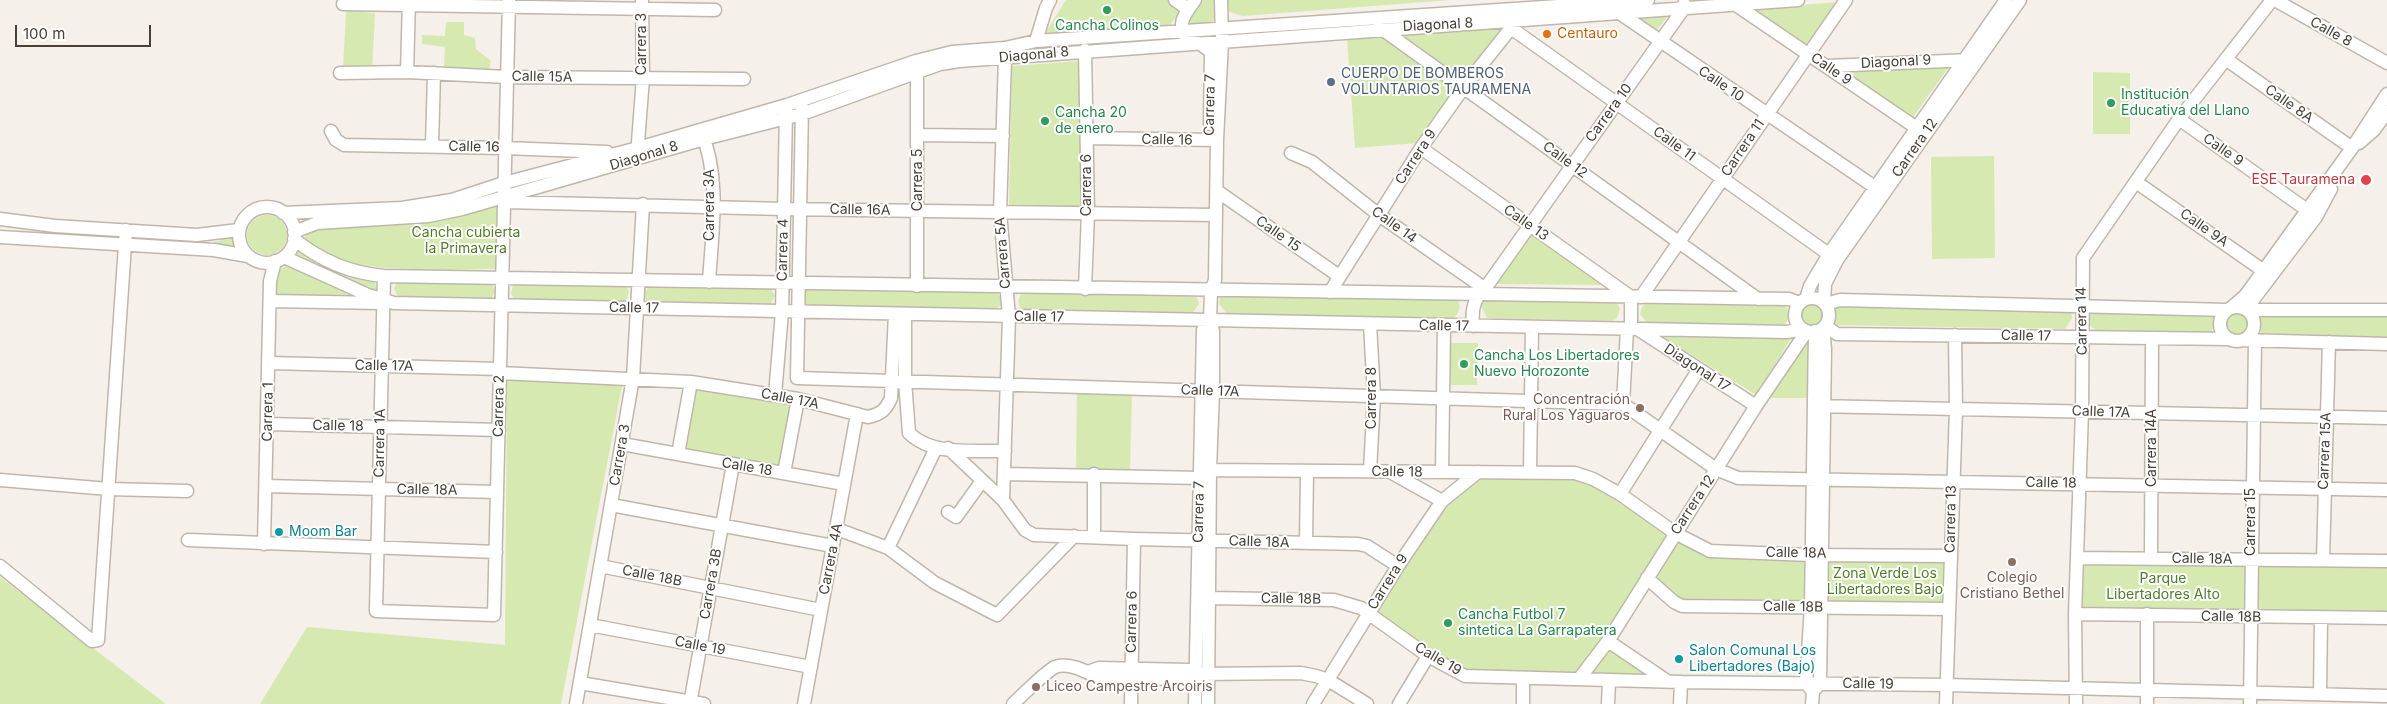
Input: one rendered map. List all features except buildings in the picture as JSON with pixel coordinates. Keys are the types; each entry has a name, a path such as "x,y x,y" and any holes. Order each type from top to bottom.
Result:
{"street":[{"path":"1036,41 1050,0"},
{"path":"1175,0 1191,5 1182,18 1182,32"},
{"name":"Carrera 7","path":"1208,704 1202,674 1208,391 1203,330 1210,321 1211,291 1207,280 1212,214 1214,140 1222,36 1221,0"},
{"name":"Diagonal 8","path":"1618,8 1648,0"},
{"name":"Diagonal 8","path":"294,236 317,223 428,216 504,200 637,154 702,134 802,98 917,67 1085,50 1195,43 1222,36 1379,23 1507,20 1618,8 1684,4 1736,5 1798,0"},
{"name":"Carrera 11","path":"1636,297 1681,243 1723,178 1810,55 1846,0"},
{"name":"Carrera 12","path":"1971,60 2006,0"},
{"name":"Carrera 12","path":"1802,301 1814,279 1833,257 1971,60 2020,0"},
{"name":"Carrera 14","path":"2076,704 2075,614 2082,411 2083,338 2081,306 2083,258 2179,119 2273,0"},
{"name":"Calle 8","path":"2273,0 2387,63"},
{"path":"407,72 409,2"},
{"path":"343,4 409,2 642,5 715,10"},
{"path":"505,148 508,3"},
{"name":"Carrera 10","path":"1473,326 1473,304 1660,42 1684,4"},
{"name":"Carrera 3","path":"637,154 643,78 642,5"},
{"name":"Calle 9","path":"1736,5 1921,131"},
{"name":"Calle 10","path":"1618,8 1660,42 1879,191"},
{"name":"Carrera 9","path":"1330,292 1421,148 1464,87 1507,20"},
{"name":"Calle 11","path":"1507,20 1617,103 1833,257"},
{"name":"Calle 12","path":"1379,23 1464,87 1758,299"},
{"name":"Diagonal 8","path":"702,134 786,119 802,114 952,52 1004,48 1036,41 1182,32 1222,36"},
{"name":"Carrera 7","path":"1182,32 1187,39 1202,45 1210,52 1217,191 1212,214"},
{"name":"Carrera 6","path":"1085,50 1088,213 1085,289"},
{"name":"Carrera 5A","path":"1003,500 1009,317 1000,212 1005,58"},
{"name":"Diagonal 9","path":"1827,66 1971,60"},
{"name":"Calle 8A","path":"2227,60 2352,148"},
{"path":"1851,83 1852,71 1862,64"},
{"name":"Carrera 5","path":"917,67 917,286"},
{"name":"Calle 15A","path":"340,73 407,72 507,77 744,79"},
{"path":"432,146 434,73"},
{"path":"2370,127 2387,94"},
{"path":"799,312 802,98"},
{"name":"Carrera 4","path":"775,395 782,312 787,104"},
{"path":"2247,310 2268,273 2312,213 2352,148 2370,127 2387,112"},
{"name":"Calle 9","path":"2179,119 2312,213"},
{"path":"2370,127 2387,136"},
{"name":"Calle 16","path":"332,132 336,140 344,146 432,146 622,152"},
{"name":"Carrera 3A","path":"702,134 713,182 709,282"},
{"path":"918,135 1003,136"},
{"name":"Calle 16","path":"1086,138 1214,140"},
{"name":"Carrera 2","path":"494,615 505,148"},
{"name":"Calle 13","path":"1421,148 1530,226 1636,297"},
{"name":"Diagonal 8","path":"283,213 402,208 436,204 504,183 622,152 637,154"},
{"name":"Calle 14","path":"1291,153 1305,159 1482,291"},
{"name":"Calle 9A","path":"2136,182 2268,273"},
{"name":"Calle 15","path":"1217,191 1339,276"},
{"name":"Calle 16A","path":"504,200 784,209 1212,214"},
{"name":"Carrera 3","path":"576,704 634,378 643,204"},
{"path":"0,236 214,250 248,256 260,262 280,259 291,249 294,236 291,221 283,213 274,208 263,207 245,217 239,230 239,239 248,256"},
{"path":"0,219 55,226 198,235 239,230"},
{"path":"0,566 92,641 98,640 126,230"},
{"name":"Calle 17","path":"294,236 329,263 356,272 384,276 1211,291 1482,291 1636,297 1789,299 1802,301"},
{"name":"Carrera 12","path":"1825,303 1825,284 1833,257"},
{"name":"Calle 17","path":"280,259 384,302 394,303 1444,326 1787,332 1815,329 1837,334 2152,338 2387,344"},
{"name":"Carrera 1","path":"264,544 270,281 280,259"},
{"name":"Carrera 1","path":"260,262 270,281"},
{"path":"2247,310 2253,318 2254,326 2250,334 2242,340 2223,334 2220,325 2221,316 2268,273"},
{"name":"Carrera 1A","path":"384,276 376,611 494,615"},
{"path":"1623,404 1636,297"},
{"path":"1813,690 1819,406 1826,349 1815,329 1797,322 1795,315 1802,301 1816,298 1825,303 1830,315 1815,329"},
{"path":"1825,303 1840,300 2230,308 2247,310 2387,310"},
{"path":"270,301 384,302"},
{"name":"Calle 17A","path":"799,312 797,378 1623,404"},
{"path":"900,314 899,381 908,428 914,438 942,448 1005,451"},
{"name":"Carrera 8","path":"1370,324 1374,396 1370,471"},
{"path":"1442,472 1444,326"},
{"path":"1530,473 1532,327"},
{"name":"Diagonal 17","path":"1633,329 1756,406"},
{"name":"Carrera 12","path":"1579,679 1608,641 1756,406 1815,329"},
{"name":"Carrera 13","path":"1946,704 1952,482 1956,409 1956,335"},
{"name":"Carrera 14A","path":"2151,558 2152,338"},
{"name":"Carrera 15","path":"2242,340 2253,415 2249,698"},
{"name":"Carrera 15A","path":"2323,560 2329,342"},
{"name":"Calle 17A","path":"269,364 500,371 691,382 798,398 868,417 878,415 887,408 899,381"},
{"path":"1620,494 1699,369"},
{"path":"678,454 691,382"},
{"path":"784,473 798,398"},
{"name":"Calle 18","path":"1623,404 1660,432 1716,469 1738,478 2387,490"},
{"name":"Calle 17A","path":"1819,406 2387,418"},
{"name":"Carrera 4A","path":"804,704 857,414"},
{"name":"Calle 18","path":"268,424 498,430"},
{"name":"Calle 18","path":"622,444 844,484"},
{"path":"942,448 982,480 1003,500"},
{"path":"888,548 942,448"},
{"name":"Carrera 3B","path":"690,703 733,464"},
{"path":"1306,543 1307,471"},
{"name":"Calle 18","path":"1004,474 1205,474 1370,471 1584,475"},
{"path":"1389,472 1442,501"},
{"name":"Carrera 9","path":"1313,704 1398,566 1442,501 1478,472"},
{"path":"1094,474 1094,537"},
{"name":"Calle 18A","path":"1584,475 1620,494 1675,533 1710,551 1950,556"},
{"path":"0,480 109,489 186,491"},
{"path":"948,512 956,517 982,480"},
{"name":"Calle 18A","path":"266,486 497,492"},
{"name":"Calle 18A","path":"1003,500 1025,530 1034,535 1358,544 1367,546 1398,566"},
{"path":"611,505 833,546"},
{"path":"837,529 888,548 935,583 997,615 1074,536"},
{"name":"Carrera 6","path":"1131,704 1134,539"},
{"path":"188,540 496,552"},
{"name":"Carrera 7","path":"1195,704 1202,674 1209,598 1204,540"},
{"name":"Calle 18A","path":"2077,558 2387,561"},
{"name":"Calle 18B","path":"600,566 821,610"},
{"name":"Calle 18B","path":"1647,578 1674,602 1682,606 1948,609"},
{"name":"Calle 18B","path":"1209,598 1334,600 1350,603 1369,613"},
{"name":"Calle 19","path":"1369,613 1428,656 1465,676 1667,681 1813,690 1946,685 2147,691 2249,698 2320,694 2387,696"},
{"name":"Calle 18B","path":"2075,614 2387,618"},
{"path":"2147,614 2147,704"},
{"path":"2320,694 2321,618"},
{"name":"Calle 19","path":"590,625 811,667"},
{"path":"1608,641 1667,681"},
{"path":"1400,704 1428,656"},
{"path":"1013,704 1054,667 1066,666 1086,671 1099,668 1131,673 1189,670 1202,674 1301,673 1328,680 1367,704"},
{"path":"1523,678 1523,704"},
{"path":"1608,704 1609,680"},
{"path":"1680,704 1681,682"},
{"path":"580,683 704,704"}],"green space":[{"path":"1066,0 1171,0 1183,8 1166,30 1044,35"},
{"path":"1203,0 1217,0 1216,18 1210,25 1188,27 1186,23"},
{"path":"1224,0 1451,0 1242,16 1228,11"},
{"path":"1839,2 1803,48 1748,9"},
{"path":"346,11 375,13 372,71 343,69"},
{"path":"1670,13 1654,34 1627,15"},
{"path":"446,22 464,22 464,35 475,38 476,49 491,61 489,69 444,67 445,47 422,44 422,35 445,36"},
{"path":"1503,27 1461,83 1391,34"},
{"path":"1380,35 1457,88 1418,143 1355,148 1347,38"},
{"name":"Cancha 20 de enero","path":"1081,61 1080,207 1009,206 1012,66"},
{"path":"1953,61 1911,120 1854,82 1853,75 1855,71"},
{"name":"Institución Educativa del Llano","path":"2093,72 2130,73 2130,134 2093,134"},
{"path":"1994,156 1995,258 1932,259 1931,157"},
{"name":"Cancha cubierta la Primavera","path":"498,204 495,269 423,269 361,265 334,259 315,251 304,238 309,232 322,229 432,222"},
{"path":"263,215 271,215 278,218 284,224 287,235 284,246 278,252 271,255 263,255 256,252 250,246 247,239 247,231 250,224 256,218"},
{"path":"1532,232 1604,285 1493,284"},
{"path":"235,234 238,249 211,244"},
{"path":"298,250 321,265 374,280 377,289 375,291 293,258"},
{"path":"288,266 302,270 360,299 275,298 277,274 283,267"},
{"path":"397,282 491,282 495,291 491,299 399,299 394,289"},
{"path":"513,284 627,286 629,292 627,299 620,302 515,299 511,294"},
{"path":"649,286 770,288 775,296 770,305 648,304 643,295"},
{"path":"806,287 995,289 1002,300 1000,306 995,310 806,308"},
{"path":"1023,292 1192,295 1197,298 1199,304 1191,315 1023,311 1018,302"},
{"path":"1226,292 1454,295 1460,306 1454,318 1227,314 1219,304 1220,298"},
{"path":"1486,296 1614,298 1620,309 1617,318 1612,321 1487,318 1481,305"},
{"path":"1648,301 1785,305 1790,316 1783,327 1649,325 1640,314 1642,307"},
{"path":"1813,304 1821,307 1824,315 1821,323 1813,326 1805,323 1802,315 1805,307"},
{"path":"1831,306 2071,310 2072,318 2065,329 1833,325 1831,321"},
{"path":"2261,309 2387,313 2387,338 2261,333"},
{"path":"2090,310 2215,314 2217,318 2211,333 2095,330 2089,324"},
{"path":"2236,312 2244,316 2248,324 2244,332 2236,336 2228,332 2224,324 2228,316"},
{"path":"1658,334 1794,334 1756,395"},
{"name":"Cancha Los Libertadores Nuevo Horozonte","path":"1451,343 1478,343 1477,385 1450,385"},
{"path":"1800,344 1807,344 1810,349 1809,398 1768,398"},
{"path":"507,376 556,377 622,386 561,704 260,704 307,627 505,645"},
{"path":"691,386 794,403 783,470 680,453"},
{"path":"1077,391 1132,392 1130,470 1076,470"},
{"path":"1522,475 1581,478 1670,535 1579,675 1465,672 1374,615 1448,499 1478,480"},
{"path":"1675,538 1709,554 1805,558 1804,603 1682,603 1652,578"},
{"name":"Zona Verde Los Libertadores Bajo","path":"1824,558 1947,559 1945,606 1824,605"},
{"name":"Parque Libertadores Alto","path":"2080,561 2248,565 2246,614 2078,609"},
{"path":"2253,565 2387,565 2387,615 2253,614"},
{"path":"0,577 166,704 0,704"},
{"path":"1605,648 1651,677 1587,676"}],"place":[{"name":"Cancha Colinos","path":"1107,10"},
{"name":"Centauro","path":"1547,34"},
{"name":"CUERPO DE BOMBEROS VOLUNTARIOS TAURAMENA","path":"1331,82"},
{"name":"Institución Educativa del Llano","path":"2111,103"},
{"name":"Cancha 20 de enero","path":"1045,121"},
{"name":"ESE Tauramena","path":"2366,180"},
{"name":"Cancha Los Libertadores Nuevo Horozonte","path":"1464,364"},
{"name":"Concentración Rural Los Yaguaros","path":"1640,408"},
{"name":"Moom Bar","path":"279,532"},
{"name":"Colegio Cristiano Bethel","path":"2012,562"},
{"name":"Cancha Futbol 7 sintetica La Garrapatera","path":"1448,623"},
{"name":"Salon Comunal Los Libertadores (Bajo)","path":"1679,659"},
{"name":"Liceo Campestre Arcoiris","path":"1036,687"}]}
